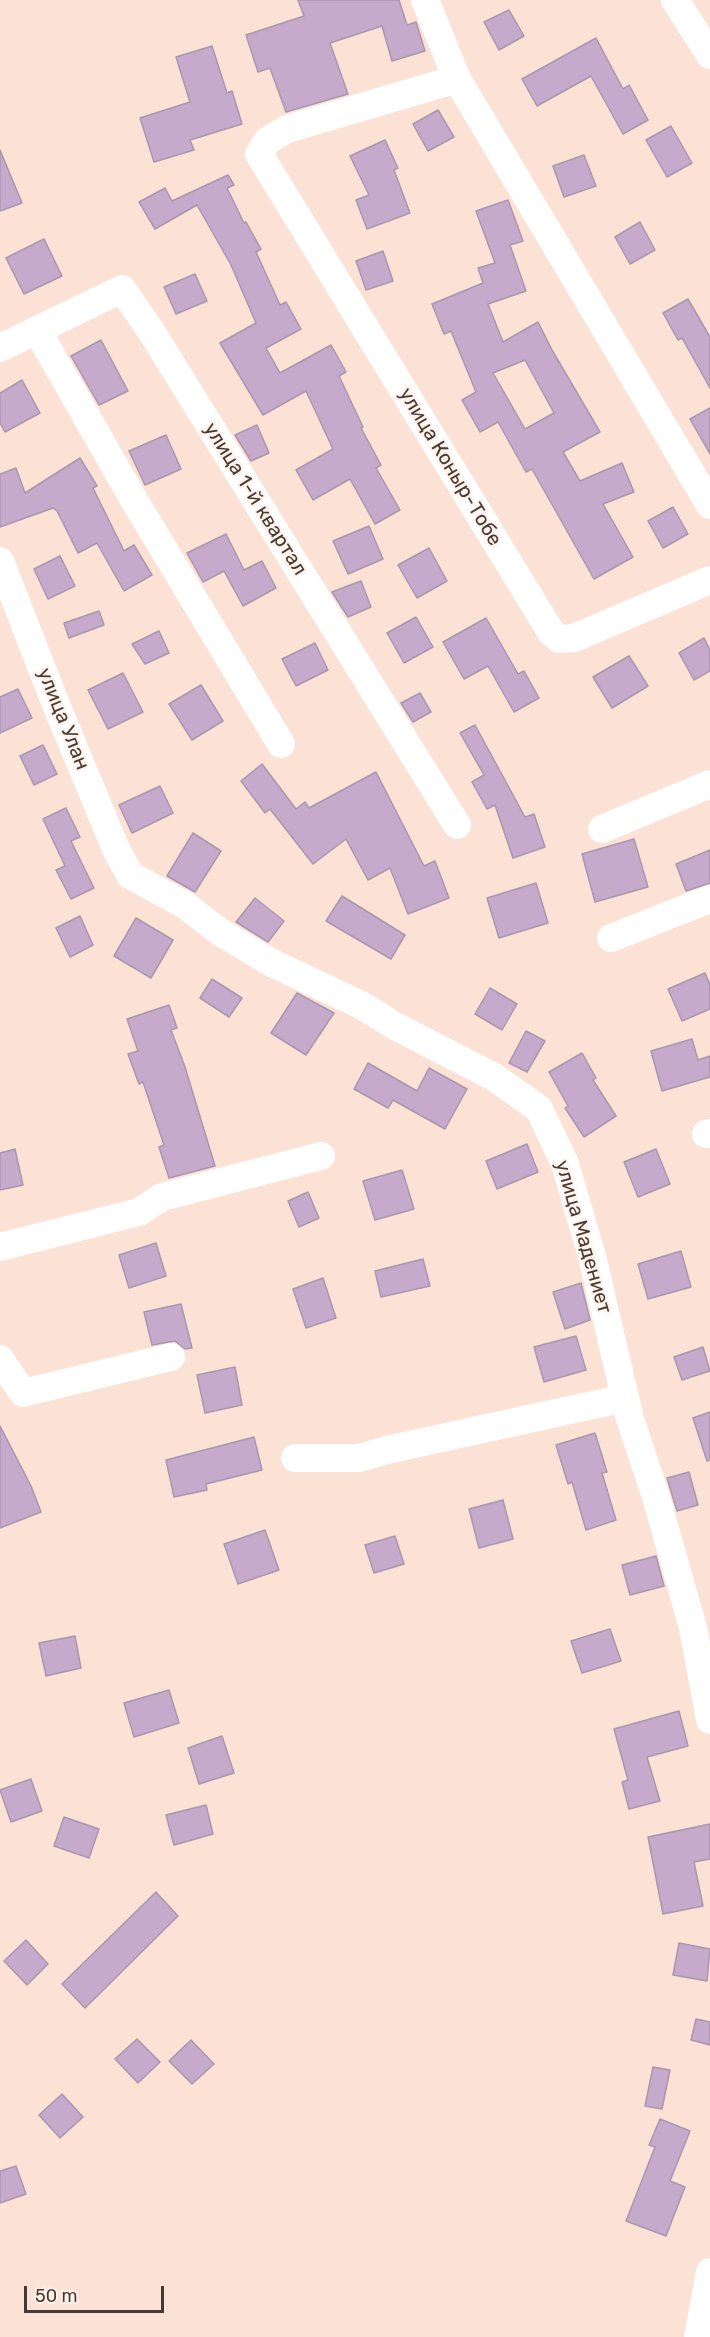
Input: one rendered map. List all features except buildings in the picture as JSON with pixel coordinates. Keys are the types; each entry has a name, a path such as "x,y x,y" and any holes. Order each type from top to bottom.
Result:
{"street":[{"path":"425,0 457,79 710,505"},
{"path":"675,0 710,55"},
{"name":"улица Коныр-Тобе","path":"457,79 287,129 267,141 259,154 551,632 559,639 574,638 710,580"},
{"name":"улица 1-й квартал","path":"0,348 122,289 151,331 457,825"},
{"path":"37,330 140,510 281,744"},
{"name":"улица Улан","path":"0,561 57,707 116,849 130,875"},
{"path":"602,829 710,784"},
{"name":"улица Мадениет","path":"130,875 185,905 220,932 270,962 361,1005 395,1026 494,1077 539,1109 565,1164 592,1256 625,1398 693,1628 710,1720"},
{"path":"611,938 710,899"},
{"path":"0,1246 139,1212 162,1197 321,1156"},
{"path":"0,1359 23,1392 171,1357"},
{"path":"295,1458 359,1458 625,1398"},
{"path":"698,2337 710,2272"}]}
